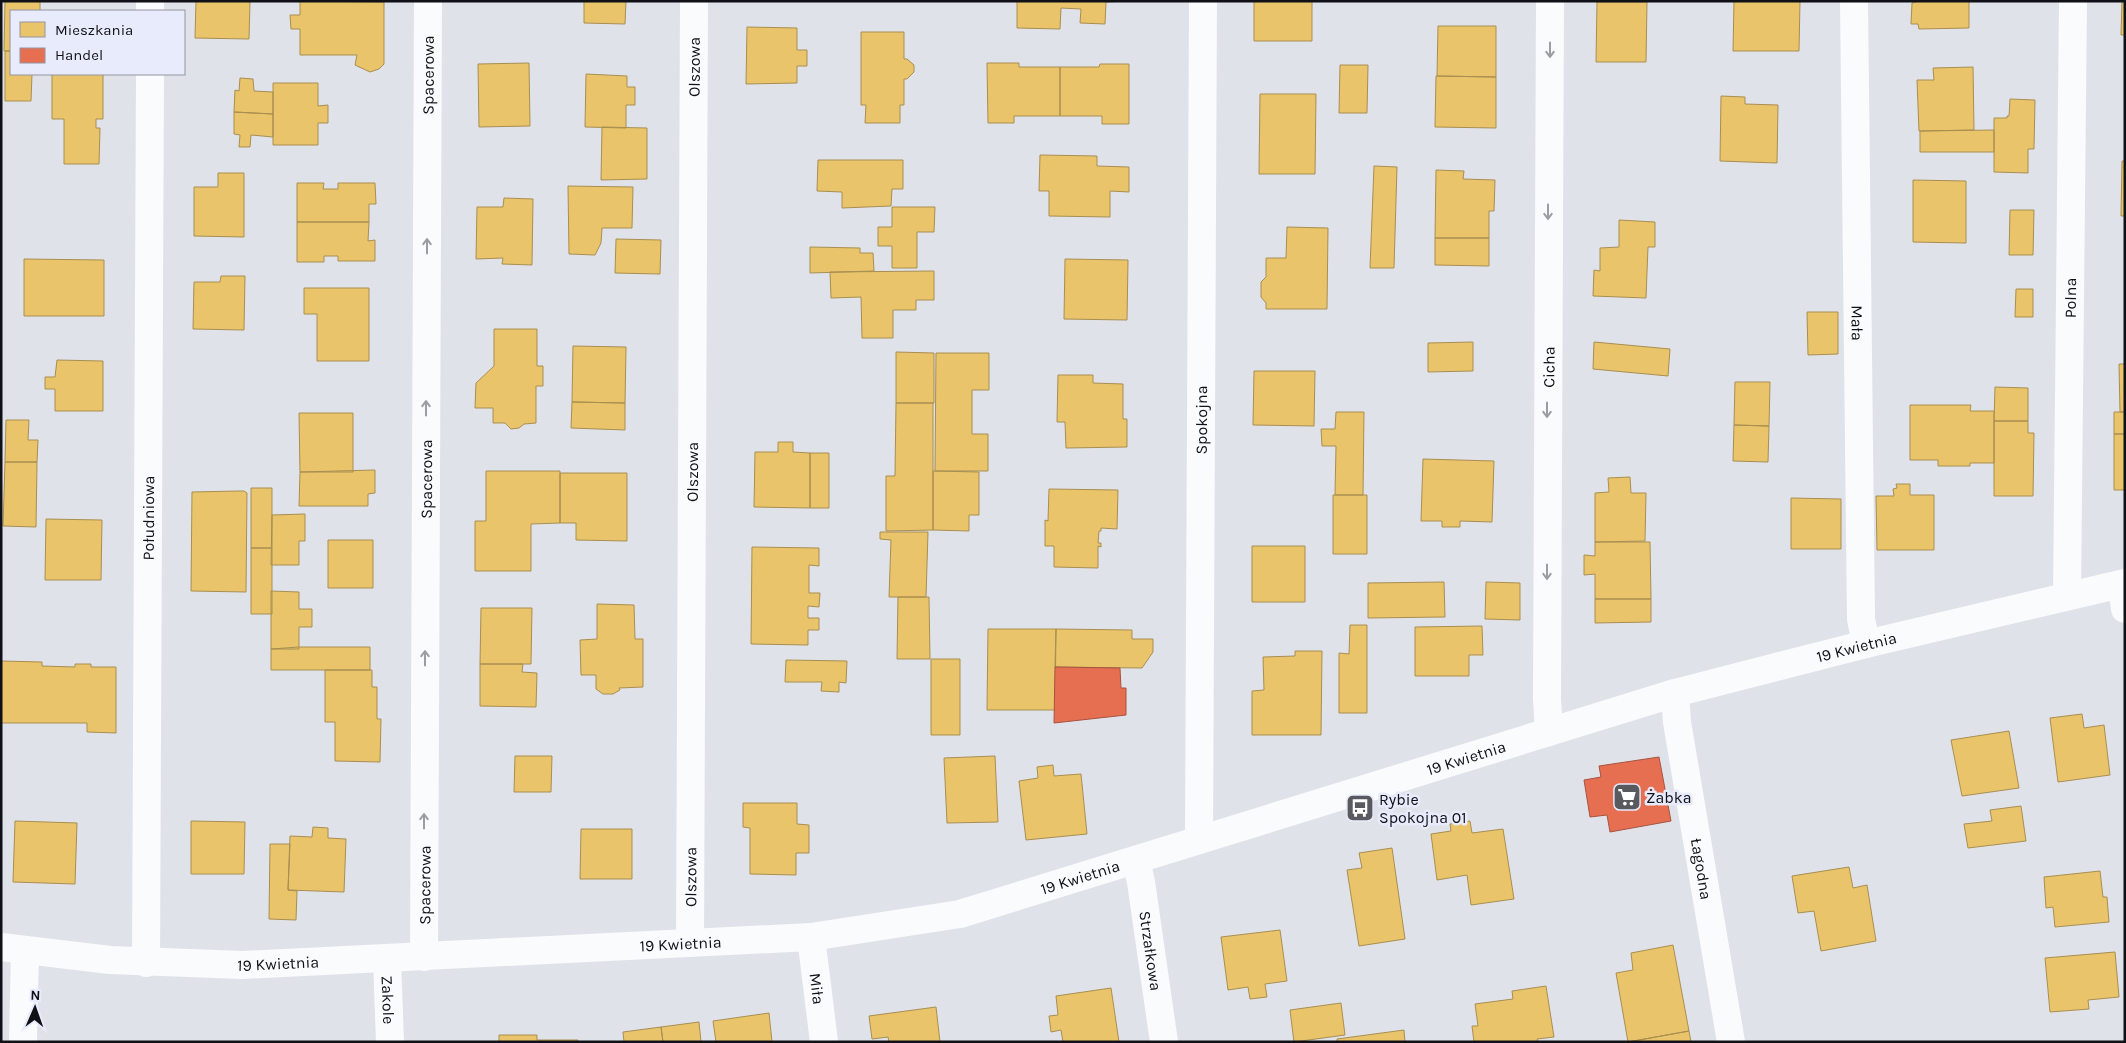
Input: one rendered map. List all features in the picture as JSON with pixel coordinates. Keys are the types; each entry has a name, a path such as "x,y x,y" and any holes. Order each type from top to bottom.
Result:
{"street":[{"name":"Spacerowa","path":"424,957 428,1"},
{"name":"Olszowa","path":"690,943 694,1"},
{"name":"Spokojna","path":"1199,840 1202,1"},
{"name":"Cicha","path":"1549,732 1547,699 1547,418 1550,1"},
{"name":"Mała","path":"1854,1 1861,619 1866,644"},
{"name":"Polna","path":"2067,596 2073,1"},
{"name":"Południowa","path":"146,963 150,75"},
{"name":"19 Kwietnia","path":"13,948 146,963 242,965 811,937 960,914 1675,694 1866,644 2067,596 2124,592"},
{"name":"Łagodna","path":"1675,694 1731,1042"},
{"name":"Strzałkowa","path":"1136,860 1141,882 1164,1042"},
{"name":"Miła","path":"811,937 824,1042"},
{"path":"13,948 24,1042"},
{"name":"Zakole","path":"387,959 390,1042"}],"building: Mieszkania":[{"path":"5,1 40,1 40,10 10,10 10,51 4,51"},
{"path":"196,1 250,1 249,39 195,38"},
{"path":"300,1 384,2 384,64 379,69 370,72 355,65 357,55 300,55 300,29 291,29 290,15 300,15"},
{"path":"584,1 626,1 625,24 584,23"},
{"path":"1017,1 1129,1 1106,2 1105,24 1080,23 1081,9 1061,8 1060,29 1017,28"},
{"path":"1254,1 1312,1 1312,41 1254,41"},
{"path":"1734,1 1800,1 1799,51 1733,51"},
{"path":"1919,1 1969,1 1969,28 1919,29 1918,24 1911,24 1912,3"},
{"path":"2122,1 2125,1 2125,35 2121,35"},
{"path":"1597,2 1647,2 1646,62 1596,62"},
{"path":"1438,26 1496,26 1496,77 1437,76"},
{"path":"747,27 797,28 797,50 807,50 807,66 797,66 797,83 746,84"},
{"path":"861,32 904,32 904,59 907,59 914,65 914,72 907,79 904,79 904,105 900,105 900,123 865,123 866,105 861,105"},
{"path":"5,51 10,51 10,75 32,75 31,101 5,101"},
{"path":"529,63 530,126 479,127 478,64"},
{"path":"987,63 1019,63 1019,67 1060,67 1060,116 1014,116 1014,123 988,123"},
{"path":"1100,64 1129,64 1129,124 1102,124 1102,116 1060,116 1060,67 1099,67"},
{"path":"1340,65 1368,65 1367,113 1339,113"},
{"path":"1973,67 1974,130 1919,131 1917,80 1934,80 1933,68"},
{"path":"586,74 627,76 627,87 635,87 635,105 626,105 626,128 585,127"},
{"path":"52,75 103,75 103,119 96,119 96,128 100,128 99,164 64,164 64,119 52,119"},
{"path":"1436,76 1496,77 1496,128 1435,127"},
{"path":"240,78 253,79 254,91 273,92 273,114 234,112 235,90 239,91"},
{"path":"273,83 318,83 318,106 328,105 328,123 318,123 318,145 273,145"},
{"path":"1260,94 1316,94 1315,174 1259,174"},
{"path":"1721,96 1745,97 1745,104 1778,105 1777,163 1720,161"},
{"path":"2010,99 2035,100 2034,149 2028,149 2028,173 1994,172 1994,118 2007,118 2009,116"},
{"path":"234,112 273,114 273,137 251,135 250,147 239,147 240,135 234,134"},
{"path":"602,127 647,128 647,179 601,180"},
{"path":"1994,130 1994,152 1920,152 1920,131"},
{"path":"1040,155 1097,156 1097,166 1129,167 1129,192 1110,191 1110,217 1049,216 1049,191 1039,191"},
{"path":"818,160 903,160 903,189 892,189 891,206 842,208 842,192 817,191"},
{"path":"2122,161 2125,161 2125,216 2121,216"},
{"path":"1374,166 1397,167 1394,268 1370,268"},
{"path":"1436,170 1464,171 1463,179 1495,180 1494,211 1489,211 1489,238 1435,238"},
{"path":"218,173 244,173 244,237 194,236 194,187 218,187"},
{"path":"1913,180 1966,181 1966,243 1913,242"},
{"path":"297,183 324,183 323,189 338,189 338,183 375,183 376,204 369,204 369,222 297,222"},
{"path":"568,186 633,187 632,228 602,228 601,243 595,255 569,254"},
{"path":"504,198 533,199 532,265 502,264 503,258 476,259 477,207 503,207"},
{"path":"892,207 935,207 934,232 917,232 917,268 892,268 892,246 878,246 878,227 892,227"},
{"path":"2010,210 2034,210 2033,255 2009,255"},
{"path":"1619,220 1655,222 1655,247 1648,247 1646,298 1593,296 1594,270 1600,271 1600,248 1619,247"},
{"path":"297,222 369,222 368,241 375,240 375,261 338,261 338,256 324,256 324,262 297,262"},
{"path":"1287,227 1328,228 1327,309 1266,309 1266,303 1261,297 1261,282 1266,277 1266,258 1286,258"},
{"path":"1435,238 1489,238 1489,266 1435,265"},
{"path":"616,239 661,240 660,274 615,273"},
{"path":"810,247 860,248 860,253 873,253 874,271 810,273"},
{"path":"24,259 104,260 104,316 24,316"},
{"path":"1065,259 1128,260 1127,320 1064,319"},
{"path":"934,271 934,300 916,300 916,310 893,310 893,338 862,338 861,297 831,298 830,272"},
{"path":"221,276 245,276 244,330 193,329 194,282 220,282"},
{"path":"304,288 369,288 369,361 317,361 317,314 304,314"},
{"path":"2016,289 2033,289 2033,317 2015,317"},
{"path":"1807,312 1838,312 1838,354 1808,355"},
{"path":"494,329 537,329 537,366 543,366 543,386 536,386 536,423 524,424 519,428 511,429 505,423 493,423 493,408 475,408 476,383 494,366"},
{"path":"1473,342 1473,371 1428,372 1428,343"},
{"path":"1594,342 1670,349 1668,376 1593,369"},
{"path":"573,346 626,347 625,403 572,402"},
{"path":"896,352 934,353 934,403 896,403"},
{"path":"936,353 989,353 989,390 972,390 972,434 988,434 988,471 935,471"},
{"path":"57,360 103,361 103,411 55,411 55,389 45,389 45,377 55,377"},
{"path":"2119,364 2125,364 2125,412 2120,412"},
{"path":"1254,371 1315,371 1314,426 1253,425"},
{"path":"1058,375 1093,375 1093,383 1123,384 1123,419 1127,419 1127,447 1066,448 1065,422 1057,422"},
{"path":"1735,382 1770,382 1769,426 1734,425"},
{"path":"1995,387 2028,388 2028,421 1994,421"},
{"path":"572,402 625,403 625,430 571,428"},
{"path":"896,403 933,403 933,530 886,531 886,476 895,476"},
{"path":"1910,405 1971,405 1970,411 1994,411 1994,463 1970,463 1970,466 1938,466 1938,460 1910,460"},
{"path":"1336,412 1364,412 1363,495 1335,495 1336,446 1322,446 1321,429 1335,429"},
{"path":"2114,412 2125,412 2125,434 2114,434"},
{"path":"299,413 353,413 353,472 300,472"},
{"path":"6,420 29,420 28,440 38,440 37,462 5,462"},
{"path":"1994,421 2028,421 2028,433 2034,433 2033,496 1994,496"},
{"path":"1734,425 1769,426 1768,462 1733,461"},
{"path":"2114,434 2125,434 2125,490 2114,490"},
{"path":"778,442 793,442 793,452 810,453 810,508 754,507 755,452 778,452"},
{"path":"810,453 829,453 829,508 810,508"},
{"path":"1423,459 1494,461 1492,522 1460,521 1460,527 1442,527 1442,521 1421,521"},
{"path":"5,462 37,462 36,527 3,526"},
{"path":"375,470 375,493 368,494 368,506 299,506 300,472"},
{"path":"486,471 560,471 560,523 531,524 531,571 475,571 475,521 486,521"},
{"path":"933,471 979,472 979,515 969,515 969,531 933,530"},
{"path":"560,473 627,473 627,541 576,540 576,523 560,523"},
{"path":"1630,477 1631,493 1646,493 1645,541 1595,542 1595,493 1609,492 1608,478"},
{"path":"1896,484 1910,484 1910,495 1934,495 1934,550 1877,550 1876,496 1894,496 1893,489 1897,488"},
{"path":"251,488 272,488 272,548 251,548"},
{"path":"1049,489 1118,490 1117,529 1101,528 1101,531 1099,531 1098,543 1101,543 1101,547 1098,546 1098,568 1054,567 1054,546 1045,546 1045,520 1048,521"},
{"path":"244,491 247,493 246,592 191,591 192,492"},
{"path":"1333,495 1367,495 1367,554 1333,554"},
{"path":"1791,498 1841,499 1841,549 1791,549"},
{"path":"305,514 305,541 299,541 299,565 271,565 272,515"},
{"path":"46,519 102,520 101,580 45,580"},
{"path":"880,532 928,532 926,597 889,597 891,540 880,539"},
{"path":"328,540 373,540 373,588 328,588"},
{"path":"1595,542 1650,542 1651,599 1595,599 1595,574 1584,575 1584,555 1595,556"},
{"path":"1252,546 1305,546 1305,602 1252,602"},
{"path":"752,547 819,548 819,566 809,565 809,593 820,593 819,607 808,606 808,618 819,618 819,630 808,630 808,645 751,644"},
{"path":"251,548 272,548 272,614 251,614"},
{"path":"1444,582 1445,617 1368,618 1368,583"},
{"path":"1486,582 1520,583 1520,620 1485,619"},
{"path":"271,591 299,592 299,609 312,609 312,627 299,627 299,649 271,649"},
{"path":"898,597 929,597 930,659 897,659"},
{"path":"1595,599 1651,599 1651,622 1595,623"},
{"path":"597,604 634,605 635,639 643,639 643,687 619,688 620,690 613,694 603,694 596,689 596,675 581,675 580,640 597,639"},
{"path":"481,608 532,608 531,664 480,664"},
{"path":"1350,625 1367,625 1367,713 1339,713 1339,653 1349,654"},
{"path":"1482,626 1483,655 1469,655 1469,676 1415,676 1415,627"},
{"path":"988,629 1056,629 1055,710 987,710"},
{"path":"1056,629 1132,630 1132,639 1153,639 1153,652 1142,668 1055,667"},
{"path":"370,647 370,670 271,670 271,649"},
{"path":"1295,651 1322,651 1321,735 1252,735 1252,691 1264,690 1263,657 1295,656"},
{"path":"931,659 960,659 960,735 931,735"},
{"path":"786,660 847,661 846,683 839,682 839,692 821,691 822,682 785,682"},
{"path":"1,661 42,662 42,666 75,667 75,664 91,664 91,667 116,667 116,733 87,732 87,723 1,723"},
{"path":"480,664 523,664 522,672 537,673 536,707 480,706"},
{"path":"325,670 372,670 372,687 377,687 377,719 381,719 380,762 335,761 335,722 325,722"},
{"path":"2082,714 2084,728 2104,725 2110,775 2058,782 2050,718"},
{"path":"2009,731 2019,788 1962,796 1951,740"},
{"path":"515,756 552,756 551,792 514,792"},
{"path":"995,756 998,822 947,823 944,758"},
{"path":"1053,765 1054,776 1081,774 1087,834 1026,840 1019,781 1038,778 1037,767"},
{"path":"743,803 797,803 797,824 809,825 809,853 796,853 796,875 750,874 750,828 743,827"},
{"path":"2021,806 2026,841 1968,848 1964,824 1992,821 1990,810"},
{"path":"15,821 77,823 75,884 13,882"},
{"path":"191,821 245,822 244,874 191,874"},
{"path":"1470,821 1472,833 1503,829 1514,899 1471,905 1467,875 1437,880 1431,834 1451,831 1450,824"},
{"path":"313,827 328,828 328,838 346,839 344,892 288,890 290,836 312,837"},
{"path":"581,829 632,829 632,879 580,879"},
{"path":"270,844 290,844 288,890 297,891 296,920 269,919"},
{"path":"1392,848 1405,939 1359,946 1347,870 1362,868 1359,853"},
{"path":"1849,867 1853,888 1867,885 1876,941 1821,951 1814,911 1798,913 1792,876"},
{"path":"2100,871 2103,897 2107,897 2109,922 2055,927 2053,907 2046,908 2044,877"},
{"path":"1280,930 1287,981 1265,984 1267,997 1250,999 1248,987 1228,990 1221,937"},
{"path":"1673,945 1689,1031 1628,1042 1616,973 1633,970 1631,953"},
{"path":"2115,952 2119,997 2088,1000 2089,1009 2050,1012 2045,958"},
{"path":"1546,986 1554,1037 1537,1039 1538,1042 1474,1042 1472,1026 1478,1026 1475,1004 1513,999 1512,991"},
{"path":"1111,988 1119,1042 1063,1042 1061,1030 1051,1032 1049,1016 1058,1015 1056,996"},
{"path":"1341,1003 1345,1035 1294,1042 1290,1010"},
{"path":"936,1007 940,1042 889,1042 888,1037 872,1039 869,1016"},
{"path":"769,1013 772,1042 716,1042 713,1021"},
{"path":"699,1022 701,1042 663,1042 661,1027"},
{"path":"661,1027 663,1042 624,1042 623,1032"},
{"path":"1404,1030 1405,1042 1337,1042 1337,1039"},
{"path":"1689,1031 1691,1042 1628,1042"},
{"path":"499,1035 537,1035 537,1040 578,1040 578,1042 499,1042"}],"building: Handel":[{"path":"1055,667 1120,668 1121,688 1126,688 1126,715 1054,723"},
{"name":"Żabka","path":"1659,757 1671,821 1610,832 1607,815 1590,817 1584,780 1601,777 1599,766"}],"place":[{"name":"Żabka","path":"1627,797"},
{"name":"Rybie Spokojna 01","path":"1360,808"}]}
